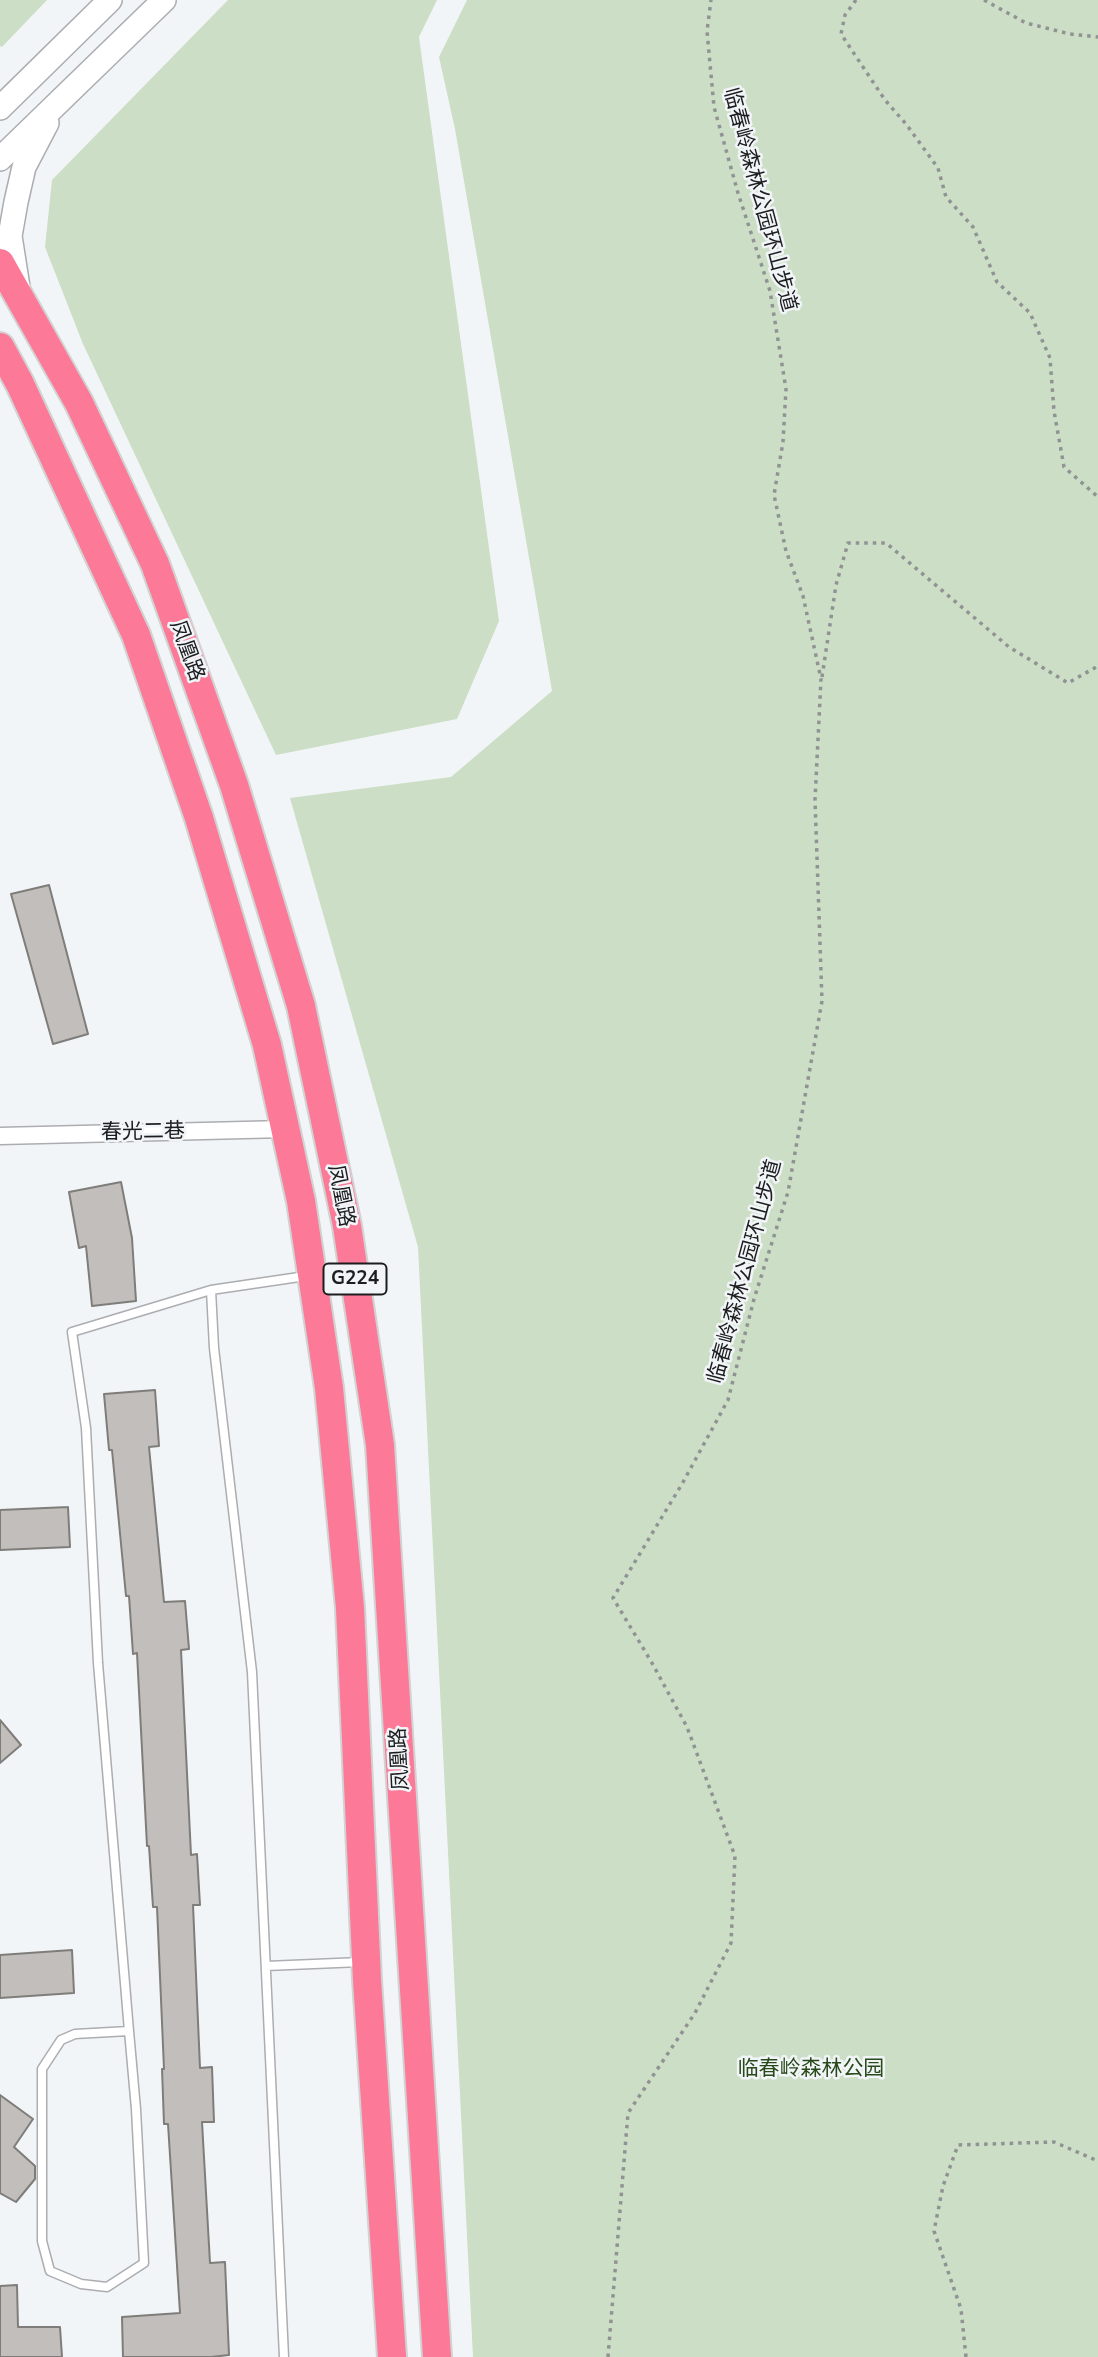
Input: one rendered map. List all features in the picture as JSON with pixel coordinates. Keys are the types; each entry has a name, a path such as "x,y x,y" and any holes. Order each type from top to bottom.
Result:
{"highway":[{"name":"凤凰路","path":"0,263 79,403 155,564 229,772 301,1006 347,1226 380,1445 437,2357"},
{"name":"凤凰路","path":"0,347 26,397 136,635 199,818 267,1045 301,1200 329,1388 351,1608 366,1961 392,2357"}],"main road":[{"path":"0,108 110,0"},
{"path":"0,159 164,0"},
{"path":"0,90 29,80"},
{"path":"21,300 10,236 24,167 54,109"}],"street":[{"name":"春光二巷","path":"0,1136 285,1129"}],"lane":[{"path":"129,2031 75,2034 61,2040 42,2069 42,2241 50,2271 80,2284 107,2287 144,2263 129,2031 98,1663 86,1428 72,1332 211,1290 312,1275"},
{"path":"211,1290 214,1348 252,1672 284,2357"},
{"path":"266,1966 366,1961"}],"path":[{"name":"临春岭森林公园环山步道","path":"608,2357 628,2113 695,2012 731,1943 735,1856 687,1727 613,1598 682,1484 728,1400 754,1299 788,1192 822,1001 815,800 821,679 803,596 786,551 774,495 783,442 786,388 770,291 714,107 707,31 711,0"},
{"path":"856,0 845,15 841,34 885,100 938,168 946,197 973,227 997,282 1030,313 1050,358 1063,467 1098,497"},
{"path":"984,0 1026,23 1070,34 1098,37"},
{"path":"821,679 836,584 848,543 886,543 1009,646 1068,683 1098,666"},
{"path":"966,2357 961,2309 934,2231 943,2186 958,2145 1054,2141 1098,2161"}],"green space":[{"path":"0,0 47,0 2,47 0,46"},
{"path":"228,0 437,0 419,37 499,621 457,719 276,755 83,344 45,247 52,180"},
{"name":"临春岭森林公园","path":"467,0 1098,0 1098,2357 473,2357 418,1247 290,798 451,777 552,691 455,129 439,57"}],"building":[{"path":"49,885 88,1034 53,1044 11,894"},
{"path":"121,1182 132,1238 136,1301 92,1306 86,1246 79,1248 69,1192"},
{"path":"155,1390 159,1446 149,1447 164,1602 185,1601 189,1649 181,1650 191,1855 197,1854 200,1905 193,1905 200,2068 212,2067 214,2122 202,2122 210,2263 225,2262 229,2355 211,2357 123,2357 122,2317 180,2313 168,2124 164,2124 157,1907 153,1907 147,1846 137,1653 133,1654 129,1596 126,1596 104,1394"},
{"path":"68,1507 70,1547 0,1550 0,1510"},
{"path":"0,1720 21,1745 0,1763"},
{"path":"72,1950 74,1993 0,1998 0,1955"},
{"path":"0,2095 33,2119 14,2147 35,2166 35,2179 16,2202 0,2193"},
{"path":"17,2285 18,2327 60,2327 62,2357 0,2357 0,2286"}]}
